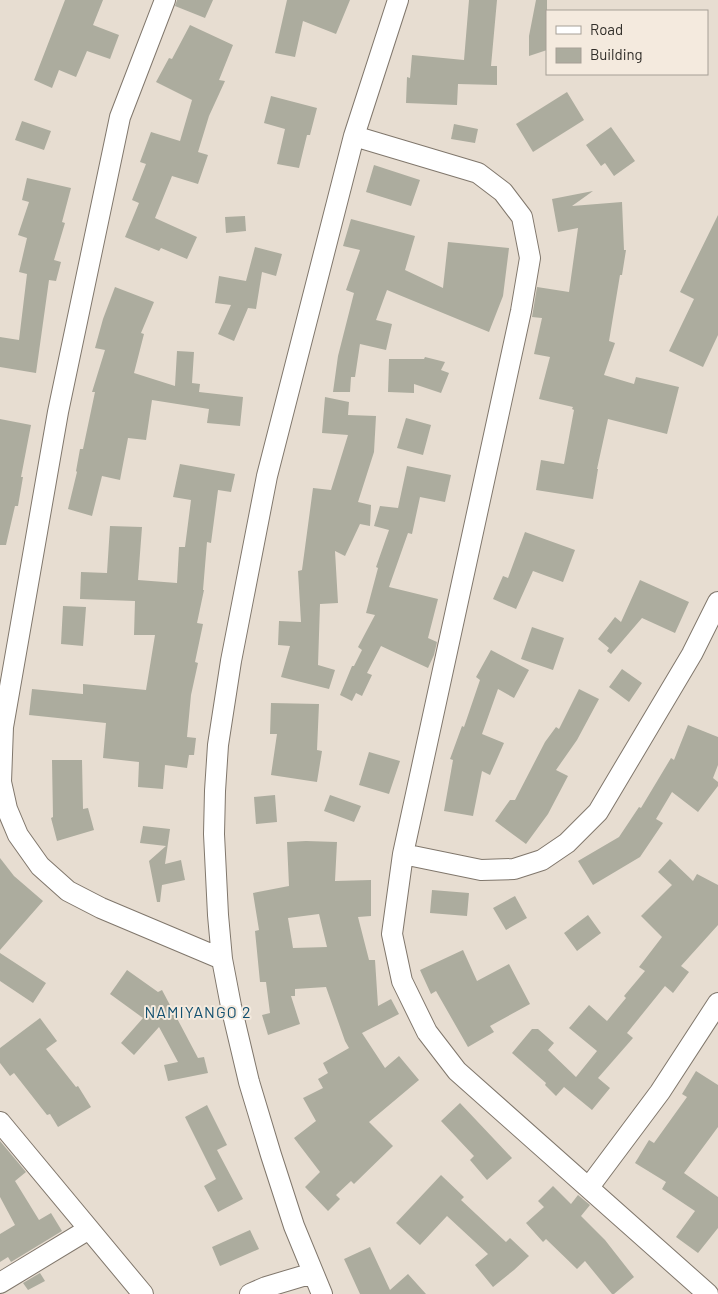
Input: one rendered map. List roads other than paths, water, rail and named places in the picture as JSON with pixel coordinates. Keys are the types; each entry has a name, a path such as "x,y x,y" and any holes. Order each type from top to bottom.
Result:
{"street":[{"path":"165,0 120,117 58,412 4,717 1,782 7,809 18,835 40,866 68,891 101,908 222,959"},
{"path":"322,1294 294,1226 260,1119 231,1006 222,959 214,834 218,744 268,476 354,136 398,0"},
{"path":"354,136 478,173 503,192 522,217 530,258 521,311 403,854 392,934 402,981 427,1032 457,1071 708,1294"},
{"path":"403,854 481,870 514,869 542,860 567,843 598,812 692,654 718,602"},
{"path":"589,1187 660,1092 718,1003"},
{"path":"0,1122 143,1294"},
{"path":"0,1283 89,1229"},
{"path":"250,1294 266,1287 313,1273"}],"district":[{"name":"NAMIYANGO 2","path":"198,1012"}]}
